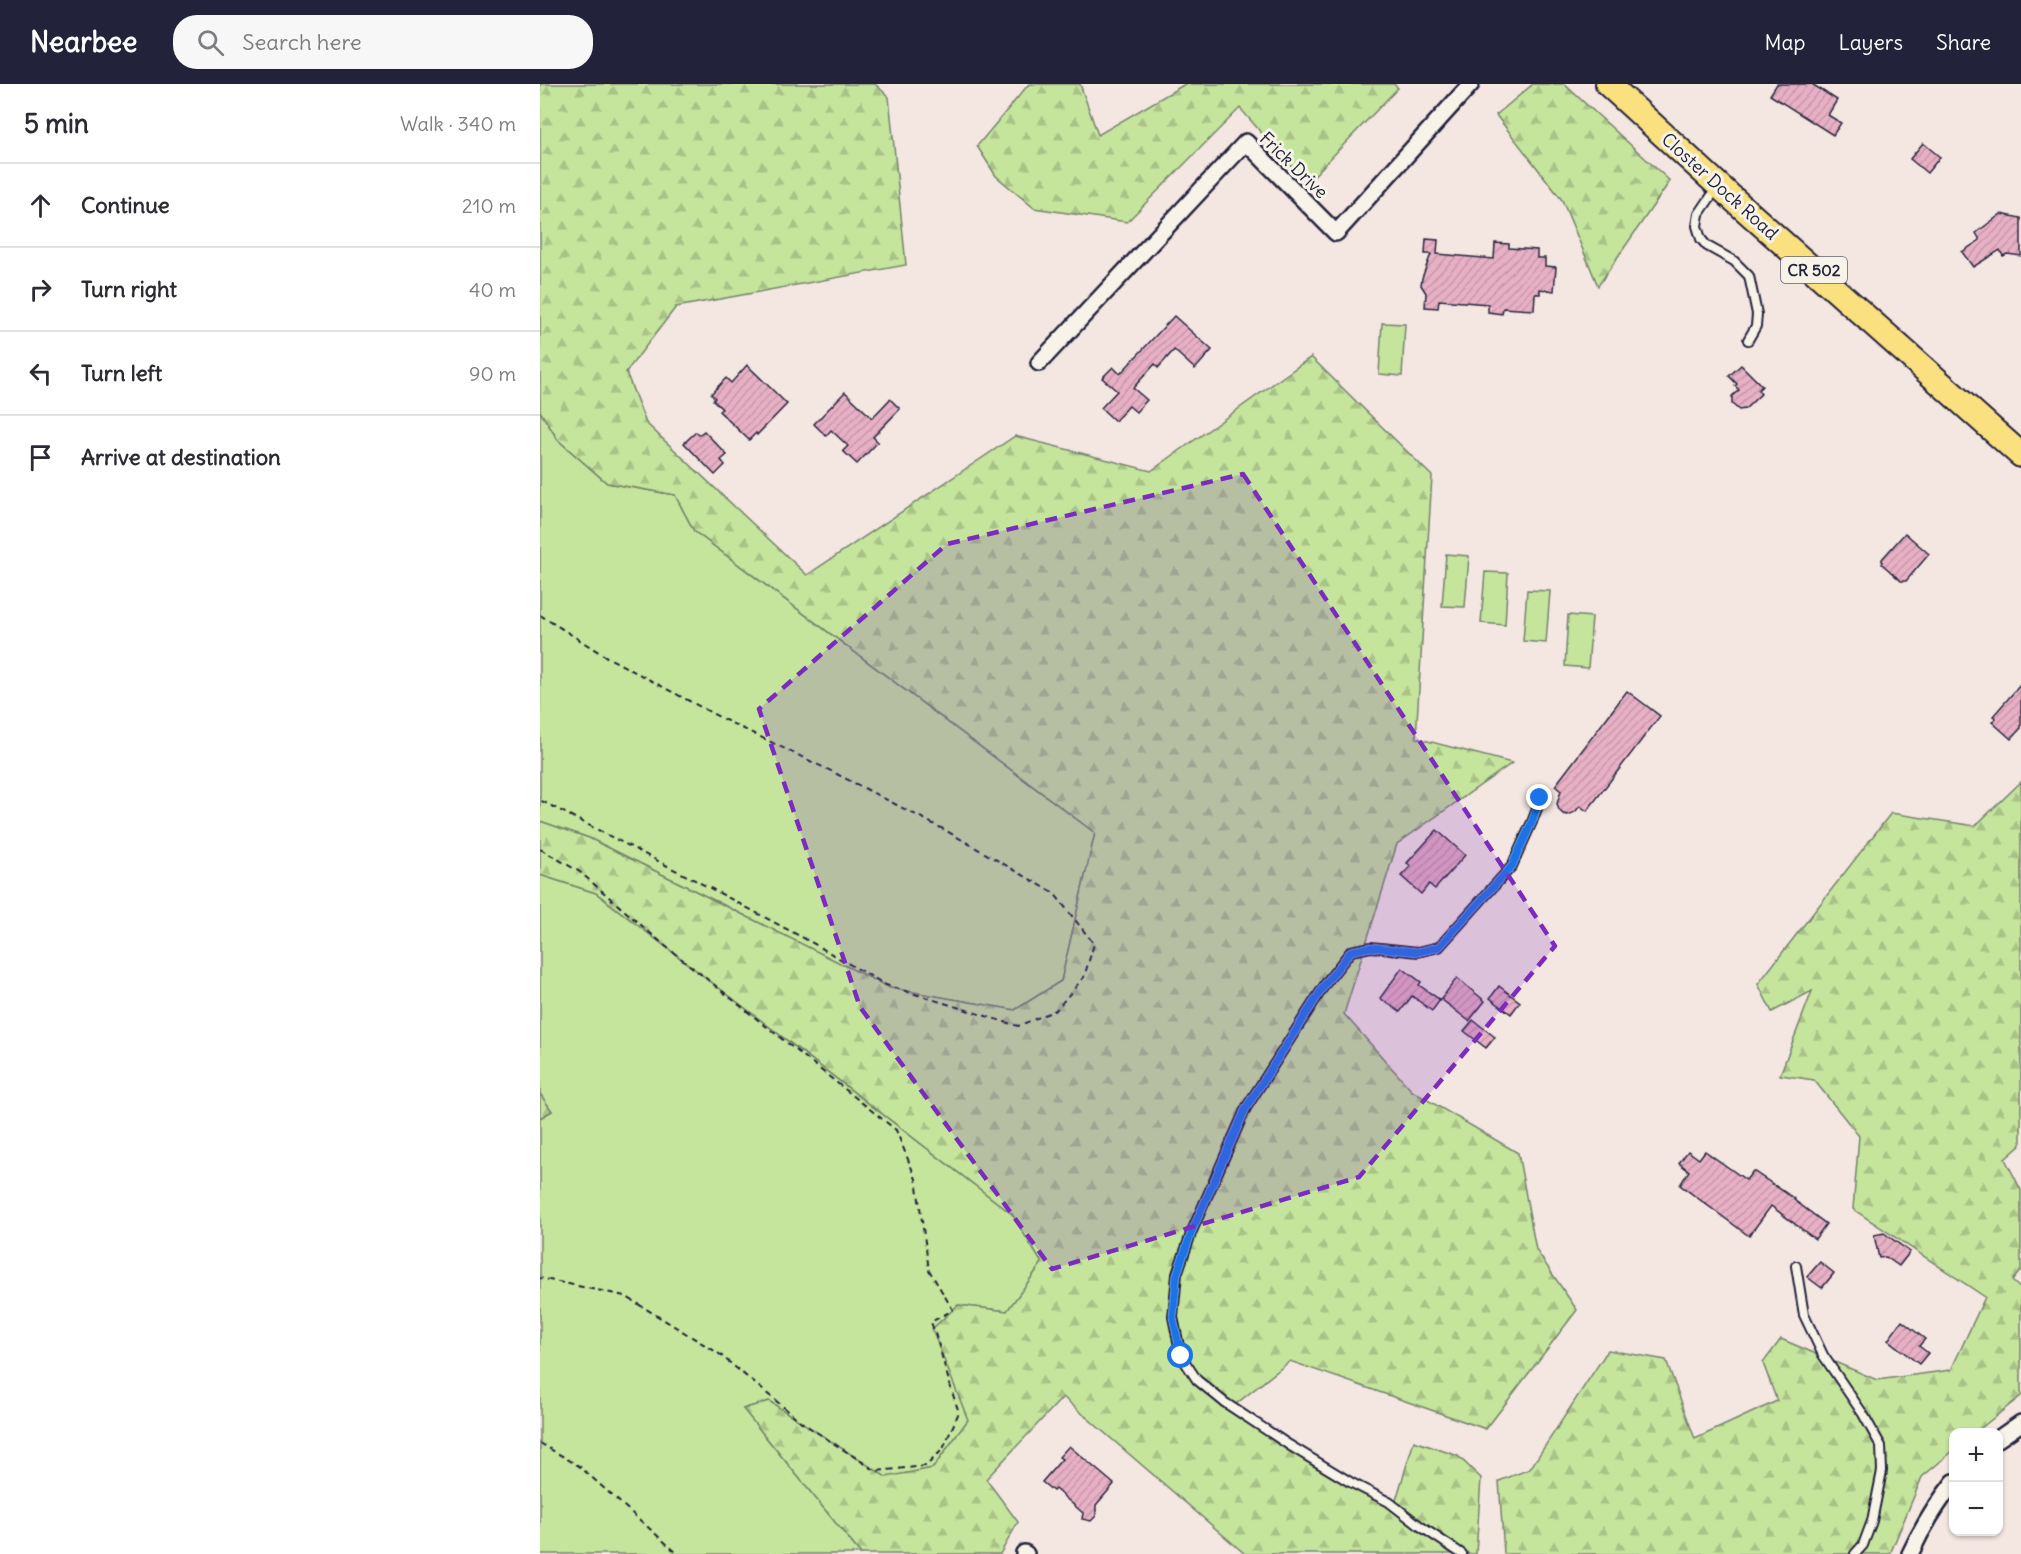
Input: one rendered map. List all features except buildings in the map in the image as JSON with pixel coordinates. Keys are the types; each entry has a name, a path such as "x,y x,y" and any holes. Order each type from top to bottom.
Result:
{"main road":[{"name":"Closter Dock Road","path":"1608,84 2021,455"}],"street":[{"name":"Frick Drive","path":"1039,363 1246,142 1336,233 1471,84"},
{"path":"2003,1435 2021,1423"},
{"path":"1910,1554 1922,1528 1949,1487"}],"lane":[{"path":"1718,185 1699,214 1697,226 1701,239 1707,246 1734,261 1749,276 1757,314 1756,326 1748,340"},
{"path":"1462,1554 1389,1502 1350,1482 1289,1445 1224,1402 1197,1380 1181,1356 1173,1317 1177,1274 1192,1231 1246,1108 1296,1028 1344,959 1351,951 1371,947 1418,952 1439,947 1512,866 1540,798"},
{"path":"1796,1266 1804,1315 1823,1355 1863,1414 1881,1446 1882,1471 1872,1521 1863,1545 1855,1554"}],"path":[{"path":"540,615 605,656 723,719 945,830 1054,893 1094,944 1084,977 1056,1010 1018,1026 886,986 809,940 540,800"},
{"path":"540,849 580,872 663,944 896,1130 916,1179 929,1270 953,1310 932,1323 951,1391 960,1412 943,1449 926,1466 876,1471 804,1424 718,1353 625,1296 540,1278"},
{"path":"540,1443 579,1466 678,1554"}],"highlighted area":[{"path":"1243,474 1555,946 1359,1177 1052,1269 860,1007 759,709 947,544"}],"green space":[{"path":"540,84 875,84 889,97 906,265 676,307 626,372 646,423 807,575 1015,436 1151,471 1311,357 1432,476 1416,738 1512,763 1397,844 1344,1014 1412,1091 1518,1153 1536,1250 1577,1310 1486,1429 1290,1361 1231,1408 1393,1510 1414,1441 1458,1456 1481,1478 1476,1554 1245,1554 1063,1397 986,1479 1018,1522 1000,1554 861,1554 743,1409 769,1401 886,1477 933,1468 968,1420 932,1329 958,1305 1007,1311 1042,1263 1012,1214 596,893 540,875 540,821 589,838 890,988 1015,1010 1061,981 1095,833 694,531 675,495 607,483 558,440 540,411"},
{"path":"1029,84 1080,84 1098,135 1185,84 1394,84 1398,88 1306,184 1240,108 1127,222 1034,208 996,176 977,146"},
{"path":"1533,84 1564,84 1670,181 1598,286 1562,200 1496,115"},
{"path":"1382,323 1405,324 1402,376 1379,374"},
{"path":"540,411 558,440 607,483 675,495 694,531 1095,833 1061,981 1015,1010 890,988 589,838 540,821"},
{"path":"1446,554 1469,556 1465,607 1442,606"},
{"path":"1485,572 1508,573 1505,625 1481,623"},
{"path":"1527,590 1550,591 1546,643 1523,641"},
{"path":"1568,615 1592,617 1588,668 1565,666"},
{"path":"2021,782 2021,1145 2005,1159 2021,1190 2021,1270 2012,1281 2021,1289 2021,1396 1981,1428 1949,1428 1949,1454 1922,1477 1890,1554 1504,1554 1499,1481 1530,1469 1608,1350 1666,1360 1695,1439 1777,1401 1763,1363 1781,1339 1877,1380 1951,1370 1985,1297 1853,1209 1859,1136 1814,1080 1780,1075 1812,991 1772,1012 1758,984 1891,813 1975,826"},
{"path":"540,875 596,893 1012,1214 1042,1263 1007,1311 958,1305 968,1420 933,1468 886,1478 769,1401 743,1409 861,1554 540,1554 540,1118 552,1111 540,1094"},
{"path":"540,1094 552,1111 540,1118"}],"route":[{"path":"1181,1356 1173,1317 1177,1274 1192,1231 1246,1108 1284,1046 1326,983 1351,951 1371,947 1418,952 1439,947 1512,866 1540,798"}]}
